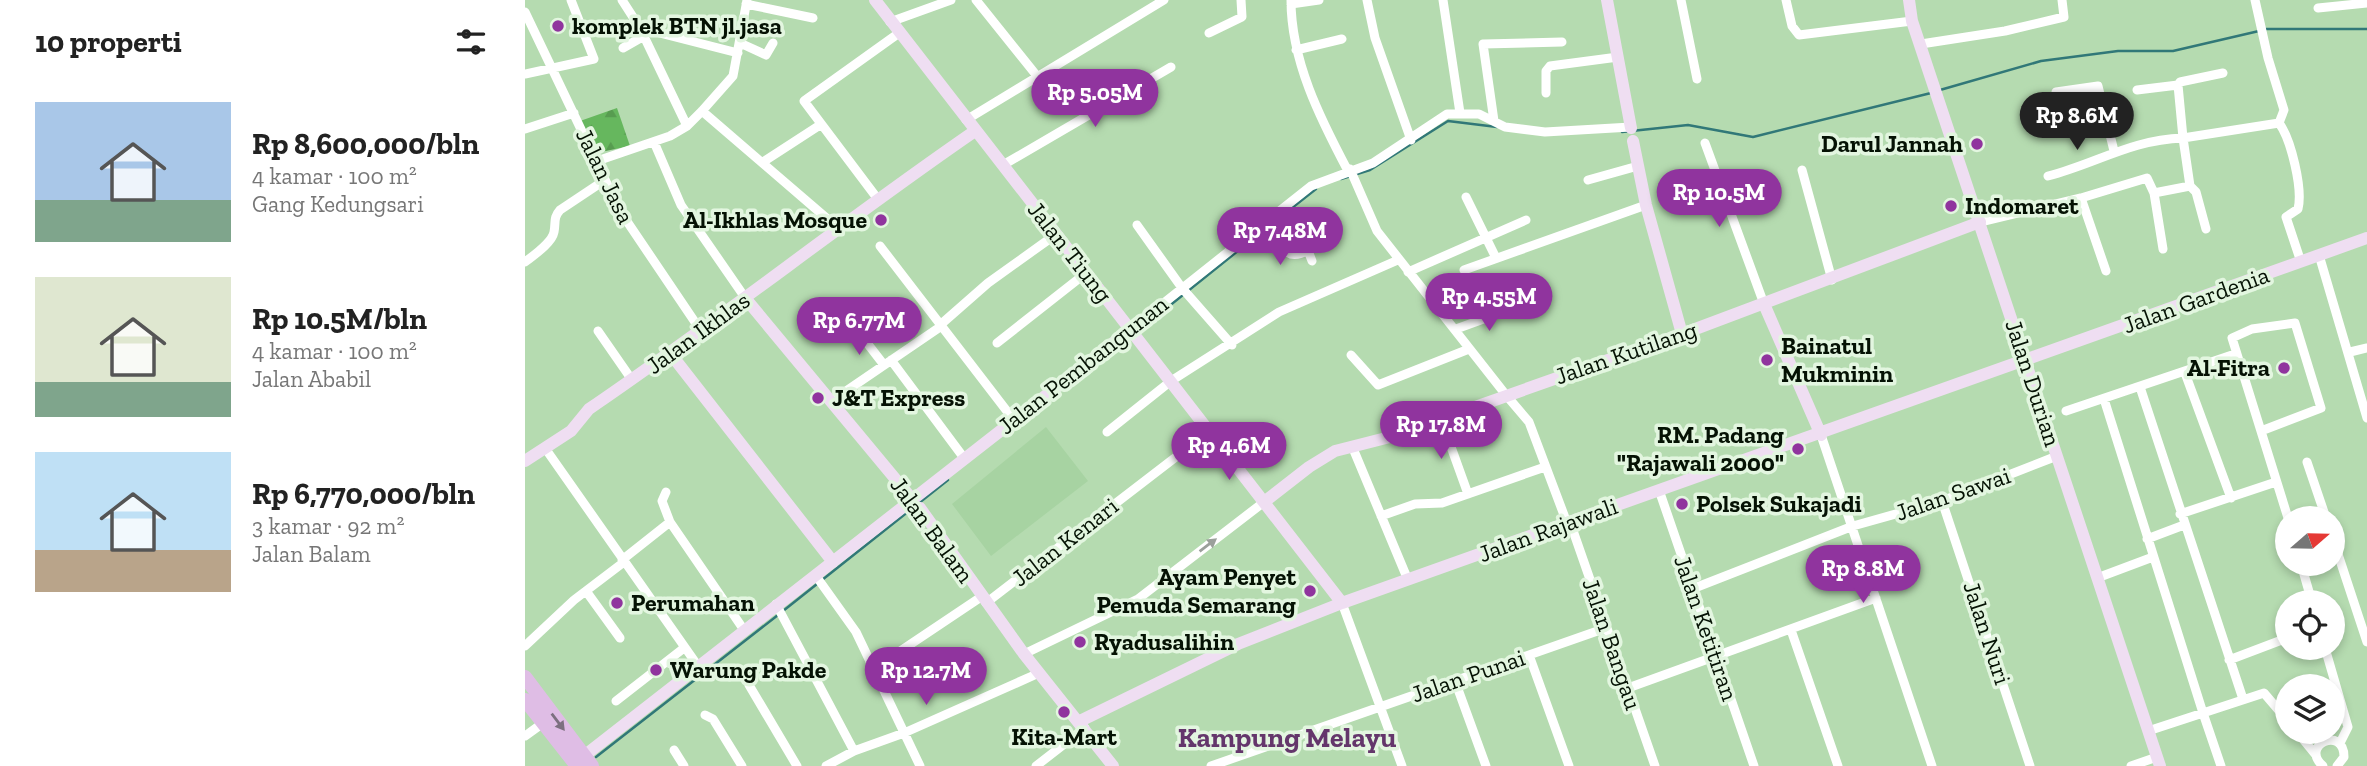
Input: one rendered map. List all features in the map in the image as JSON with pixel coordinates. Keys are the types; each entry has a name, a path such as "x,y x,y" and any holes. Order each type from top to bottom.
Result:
{"main road":[{"path":"525,677 585,763"},
{"path":"525,700 543,723 585,763"}],"street":[{"path":"525,74 594,59 571,0"},
{"name":"Jalan Tiung","path":"875,0 1055,235 1136,333 1342,603"},
{"path":"890,22 951,0"},
{"path":"976,0 1037,76"},
{"path":"965,120 1164,0"},
{"path":"1209,33 1242,17 1241,0"},
{"path":"1291,2 1319,0"},
{"path":"1367,0 1375,38 1411,140"},
{"path":"1443,0 1460,113 1479,114 1511,128 1545,132 1632,132"},
{"path":"1607,0 1646,205 1682,334"},
{"path":"1681,0 1697,79"},
{"path":"1786,0 1793,26 1799,35 1912,20"},
{"name":"Jalan Durian","path":"1909,0 1912,20 2158,761"},
{"path":"1921,44 2005,31 2064,17 2066,11 2062,0"},
{"path":"2255,0 2284,110 2279,123 2288,140 2298,183 2298,209 2286,217 2301,262"},
{"path":"597,160 655,142 687,126 702,111 733,76 746,2 813,18"},
{"name":"Jalan Bangau","path":"1291,2 1290,21 1296,50 1323,122 1358,185 1377,231 1529,422 1569,522 1655,766"},
{"path":"2318,8 2364,2"},
{"path":"627,3 687,126"},
{"name":"Jalan Jasa","path":"525,12 605,180 646,255 701,331"},
{"path":"623,48 642,32 766,55 773,43"},
{"path":"877,198 807,108 804,99 899,33"},
{"path":"1296,50 1342,38"},
{"path":"1494,121 1483,44 1488,41 1562,42"},
{"path":"1546,93 1546,71 1550,66 1619,57"},
{"path":"1003,166 1171,67"},
{"path":"2137,90 2178,85 2180,82 2223,73"},
{"path":"2178,85 2190,186 2196,192 2206,229"},
{"path":"2056,92 2098,86 2114,151"},
{"path":"702,111 838,228"},
{"path":"525,129 574,113"},
{"name":"Jalan Pembangunan","path":"585,763 698,666 744,630 779,609 833,562 915,503 964,458 1013,419 1136,333 1275,226 1311,186 1373,163 1443,116 1460,113"},
{"path":"2048,176 2084,165 2114,151 2159,139 2183,138 2279,123"},
{"path":"763,162 820,125"},
{"name":"Jalan Ikhlas","path":"525,461 571,431 589,409 746,299 877,198 975,131"},
{"path":"655,142 681,205 746,299"},
{"path":"1705,143 1764,304 1821,435 1932,766"},
{"path":"1588,180 1638,166"},
{"path":"1802,170 1832,280"},
{"path":"1980,222 2081,198 2145,178 2151,181 2163,249"},
{"path":"527,257 554,233 553,222 559,210 605,180"},
{"path":"2154,193 2190,186"},
{"path":"1466,197 1496,258"},
{"path":"2081,198 2106,271"},
{"path":"1464,271 1646,205"},
{"path":"1408,272 1526,220"},
{"name":"Jalan Kutilang","path":"1024,654 1138,599 1325,456 1390,437 1682,334 1832,280 1980,222"},
{"path":"1137,225 1186,293"},
{"path":"1275,226 1287,254 1297,255 1309,250"},
{"path":"1275,226 1302,235 1312,261"},
{"path":"830,402 939,327 988,284 1055,235"},
{"name":"Jalan Gardenia","path":"2026,362 2367,238"},
{"path":"880,246 939,327 1013,419"},
{"path":"2319,255 2350,352 2367,418"},
{"path":"1107,432 1171,381 1232,345 1279,312 1398,260"},
{"path":"997,343 1086,273"},
{"name":"Jalan Pembangunan","path":"1186,293 1232,345"},
{"name":"Jalan Balam","path":"746,299 915,503 983,600 1113,766"},
{"path":"1455,329 1511,309"},
{"path":"2261,430 2321,408 2298,325 2292,322 2237,334 2231,338 2284,506"},
{"path":"857,330 887,362 964,458"},
{"path":"598,331 632,380"},
{"path":"2350,352 2367,348"},
{"path":"1351,355 1378,385 1469,349"},
{"path":"670,353 833,562"},
{"path":"2066,411 2235,354"},
{"name":"Jalan Rajawali","path":"1082,725 1238,644 1342,603 2026,362"},
{"path":"2185,373 2231,498"},
{"path":"2140,387 2243,699"},
{"path":"2104,399 2221,766"},
{"path":"1441,419 1468,494"},
{"name":"Jalan Kenari","path":"872,670 983,600 1211,430"},
{"path":"1352,446 1408,580"},
{"path":"545,449 698,666"},
{"name":"Jalan Sawai","path":"1692,589 1853,526 1942,501 2057,456"},
{"path":"2307,462 2322,506"},
{"path":"1381,516 1412,505 1439,504 1545,467"},
{"path":"2180,514 2276,482"},
{"name":"Jalan Ketitiran","path":"1659,490 1754,766"},
{"path":"666,492 662,501 670,522 744,630"},
{"name":"Jalan Nuri","path":"1942,501 2031,766"},
{"path":"525,646 586,591 670,522"},
{"path":"2147,539 2184,525"},
{"path":"2097,578 2153,557"},
{"path":"816,576 856,632 920,766"},
{"path":"2345,576 2367,642"},
{"path":"586,591 620,638"},
{"path":"1628,688 1876,598"},
{"path":"1342,603 1402,766"},
{"path":"779,609 854,751"},
{"name":"Jalan Punai","path":"1211,766 1607,628"},
{"path":"1791,630 1838,766"},
{"path":"2229,660 2275,643"},
{"path":"616,701 684,648"},
{"path":"1529,655 1569,766"},
{"path":"826,766 854,751 904,733 1039,673"},
{"path":"1455,681 1486,766"},
{"path":"749,685 797,766"},
{"path":"2148,731 2264,693 2275,706"},
{"path":"705,715 713,719 742,766"},
{"path":"525,736 543,723"},
{"path":"1036,766 1082,725"},
{"path":"2307,744 2323,766"},
{"path":"2315,754 2320,744"},
{"path":"2337,766 2344,757 2340,744"},
{"path":"674,750 684,766"},
{"path":"2131,766 2158,761"}],"shaded area":[{"path":"1046,427 1088,481 991,556 952,504"}],"green space":[{"path":"617,108 630,146 596,153 580,121"}],"waterway":[{"path":"2266,29 2367,29"},
{"path":"1940,90 2041,61 2118,51 2173,51 2259,31"},
{"path":"1622,132 1688,125 1753,137 1931,93"},
{"path":"1341,179 1370,170 1448,121 1497,127"},
{"path":"1274,222 1316,189"},
{"path":"1138,331 1269,226"},
{"path":"783,611 948,480"},
{"path":"596,757 778,615"}],"place":[{"name":"komplek BTN jl.jasa","path":"558,26"},
{"name":"Darul Jannah","path":"1977,144"},
{"name":"Indomaret","path":"1951,206"},
{"name":"Al-Ikhlas Mosque","path":"881,220"},
{"name":"Bainatul Mukminin","path":"1767,360"},
{"name":"Al-Fitra","path":"2284,368"},
{"name":"J&T Express","path":"818,398"},
{"name":"RM. Padang \"Rajawali 2000\"","path":"1798,449"},
{"name":"Polsek Sukajadi","path":"1682,504"},
{"name":"Ayam Penyet Pemuda Semarang","path":"1310,591"},
{"name":"Perumahan","path":"617,603"},
{"name":"Ryadusalihin","path":"1080,642"},
{"name":"Warung Pakde","path":"656,670"},
{"name":"Kita-Mart","path":"1064,712"}],"district":[{"name":"Kampung Melayu","path":"1287,737"}]}
